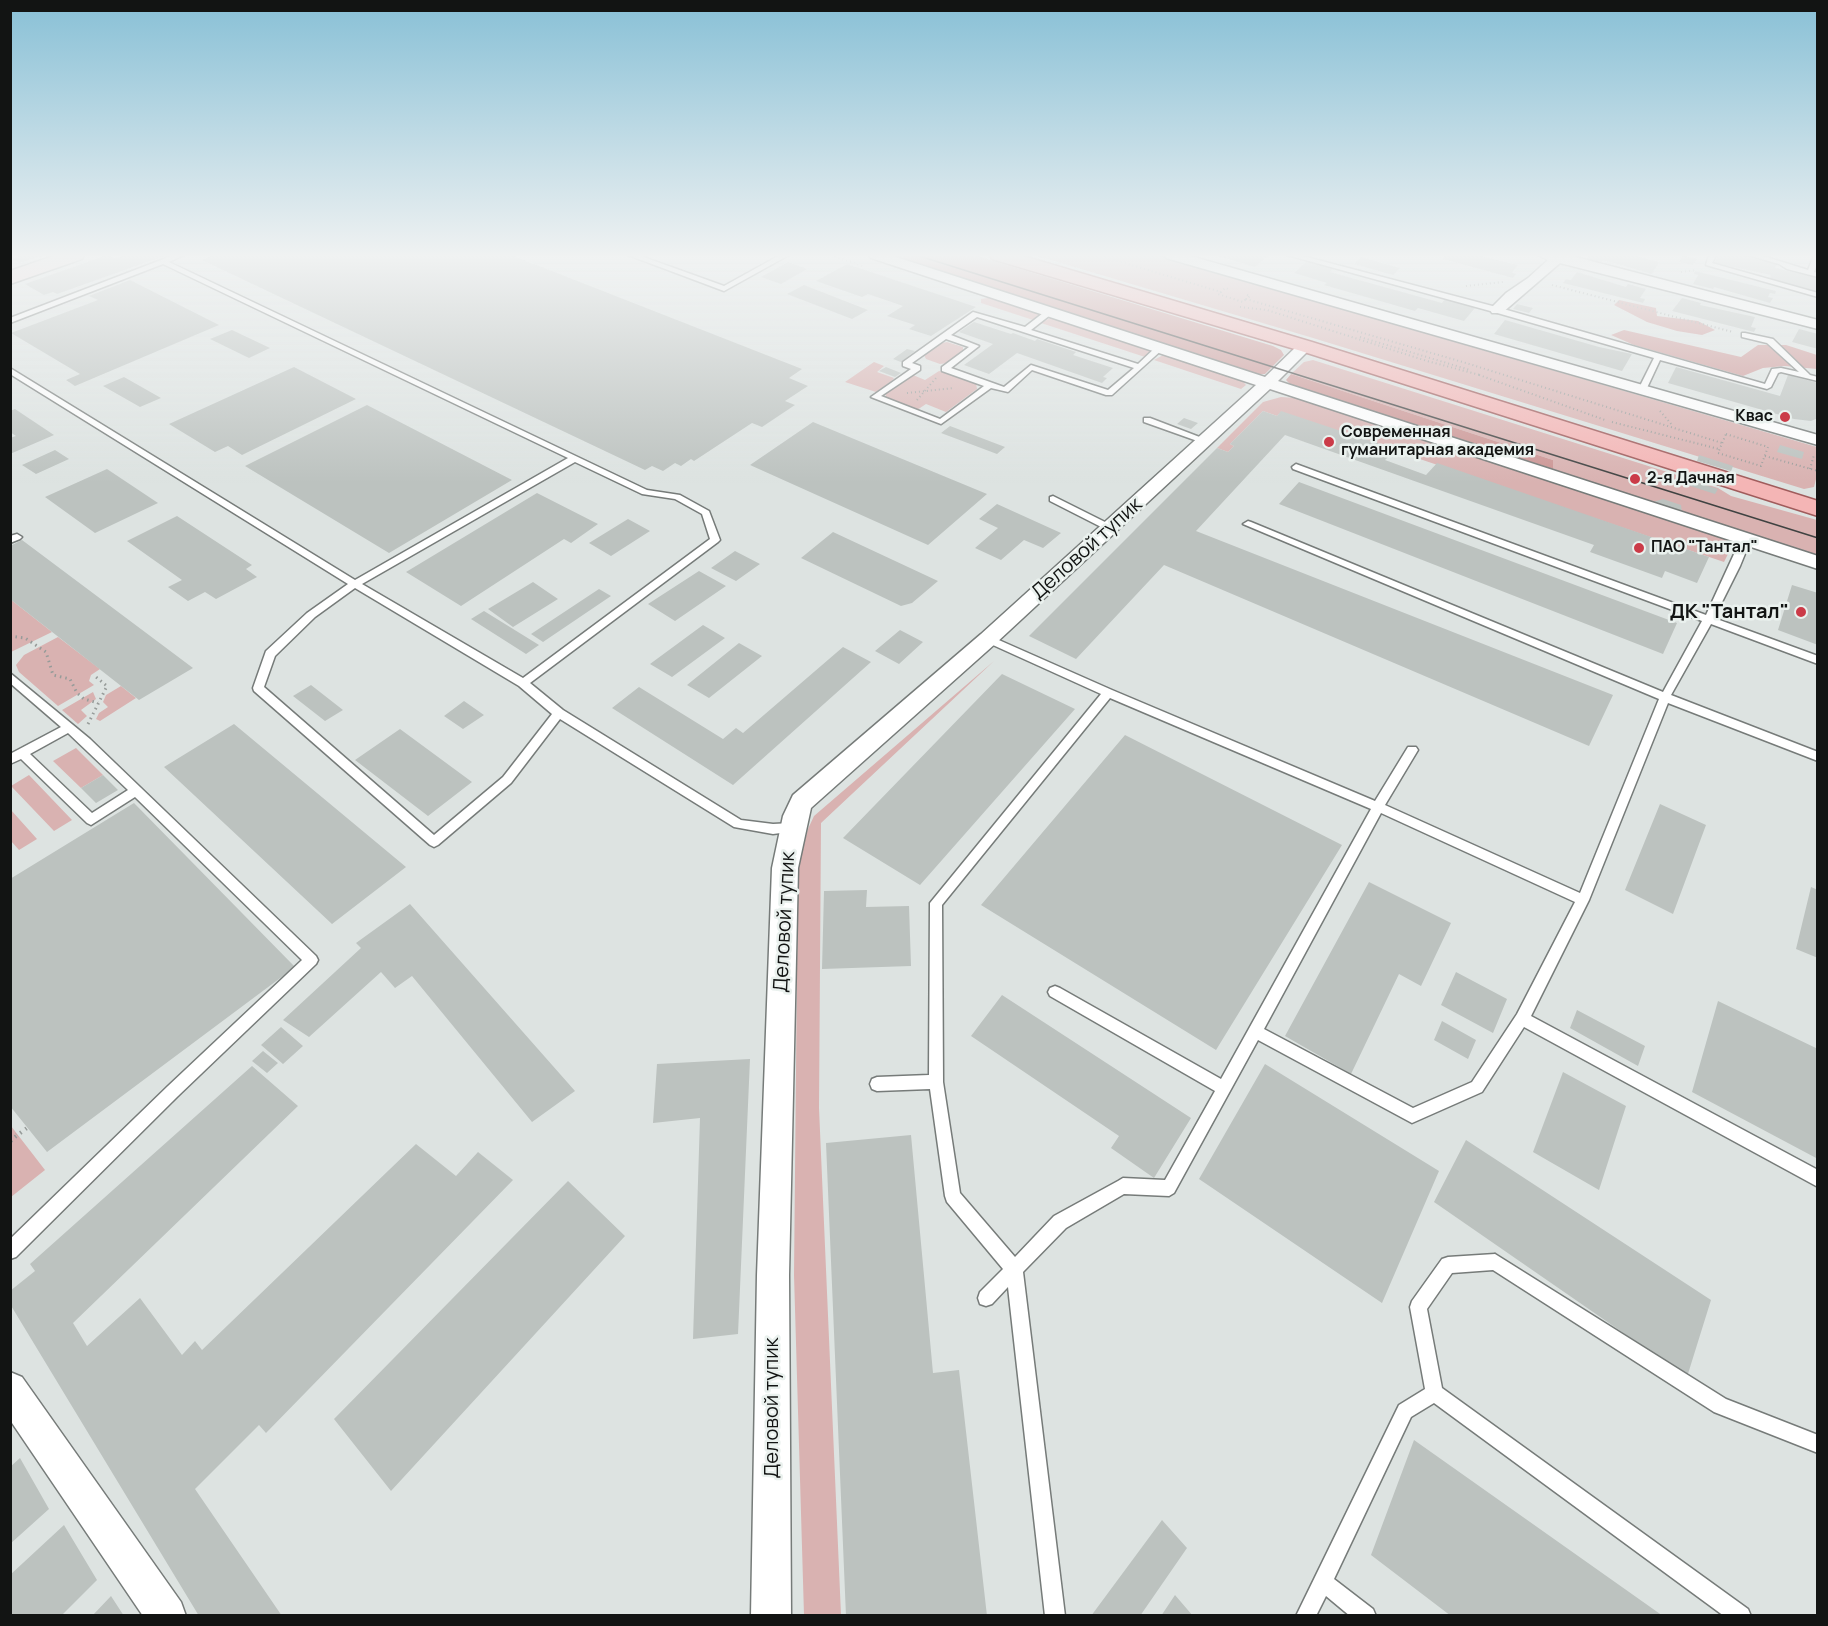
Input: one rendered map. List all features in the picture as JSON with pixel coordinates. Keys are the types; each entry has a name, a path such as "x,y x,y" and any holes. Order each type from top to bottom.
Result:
{"main road":[{"path":"1254,331 1818,509"}],"street":[{"path":"1108,331 1818,562"},
{"path":"1436,331 1818,440"},
{"name":"Деловой тупик","path":"771,1616 773,1263 785,868 792,828 801,802 988,639 1268,384 1305,346"},
{"path":"10,1389 167,1616"}],"lane":[{"path":"308,331 645,492 677,497 705,513 715,540 523,684"},
{"path":"875,397 917,368 906,364 952,331"},
{"path":"1029,331 1139,367"},
{"path":"1569,331 1767,387 1775,371 1790,371 1818,379"},
{"path":"1745,335 1770,341 1809,376"},
{"path":"945,336 975,346 945,369"},
{"path":"945,369 1005,390 1031,368 1109,393 1160,348"},
{"path":"1642,390 1658,357"},
{"path":"10,370 355,584 523,684 559,713 738,824 773,829 792,828"},
{"path":"875,397 941,422 990,385"},
{"path":"1147,420 1206,441"},
{"path":"559,713 507,780 434,842 258,688 270,654 311,615 355,584 575,458"},
{"path":"1296,467 1818,660"},
{"path":"1053,499 1110,528"},
{"path":"1248,524 1665,698 1818,757"},
{"path":"1255,1031 1412,1116 1477,1087 1522,1019 1583,900 1665,698 1708,620 1746,539"},
{"path":"988,639 1108,693 1378,807 1583,900"},
{"path":"10,677 72,730 311,960 10,1251"},
{"path":"1055,1616 1014,1269 953,1196 936,1082 936,903 1108,693"},
{"path":"10,760 72,730"},
{"path":"986,1298 1060,1222 1123,1186 1169,1188 1378,807 1412,750"},
{"path":"22,754 91,820 136,791"},
{"path":"1055,992 1224,1088"},
{"path":"1522,1019 1818,1179"},
{"path":"877,1084 936,1082"},
{"path":"1741,1616 1434,1393 1418,1306 1448,1265 1495,1262 1720,1406 1818,1444"},
{"path":"1306,1616 1405,1411 1434,1393"},
{"path":"1323,1582 1366,1616"}],"path":[{"path":"1356,331 1722,443"},
{"path":"1729,331 1745,335"},
{"path":"1480,375 1427,361 1341,332 1397,346 1460,366 1528,394 1613,423 1660,432 1719,449"},
{"path":"908,409 945,369"},
{"path":"875,397 964,387 972,378"},
{"path":"1725,434 1768,447 1761,466 1718,453 1719,449 1725,434"},
{"path":"1765,456 1818,471"},
{"path":"10,636 25,638 46,652 53,675 70,679 77,693 84,699 98,704"},
{"path":"72,730 89,724 107,686 96,677"},
{"path":"10,1141 27,1128"}],"shaded area":[{"path":"1065,331 1094,331 1151,350 1145,357"},
{"path":"1116,331 1223,331 1281,350 1284,355 1265,374 1248,374"},
{"path":"1289,331 1417,331 1817,447 1817,475 1814,487 1804,489"},
{"path":"1628,331 1741,357 1758,345 1786,345 1817,355 1817,369 1785,366 1763,368 1743,376 1634,345 1611,335"},
{"path":"1677,331 1713,331 1702,335"},
{"path":"947,342 963,347 963,351 947,363 940,364 926,359 924,355"},
{"path":"1165,354 1240,378 1246,385 1241,389 1154,360"},
{"path":"1313,360 1718,488 1731,496 1817,520 1817,557 1553,471 1553,460 1291,374 1304,362"},
{"path":"874,362 884,366 877,372 894,378 892,381 876,392 845,382"},
{"path":"939,371 976,383 977,389 946,412 926,404 917,410 887,399 885,393 913,375 925,380"},
{"path":"1291,374 1553,460 1553,471 1291,385 1286,380"},
{"path":"1281,397 1296,398 1727,538 1732,546 1724,562 1281,412 1277,416 1263,411 1230,444 1234,446 1228,452 1217,448 1263,402"},
{"path":"10,599 52,632 11,652"},
{"path":"58,637 100,669 91,675 89,681 94,685 58,706 19,672 16,665 24,655"},
{"path":"994,661 821,823 819,1108 841,1615 804,1615 794,1275 798,868 808,829 814,816"},
{"path":"121,686 136,698 100,721 96,719 99,713 108,707 103,702 106,695"},
{"path":"93,692 96,699 81,710 87,716 78,724 62,710"},
{"path":"76,748 103,775 81,788 53,761"},
{"path":"29,775 72,820 54,831 11,786"},
{"path":"11,810 37,839 19,850 11,841"},
{"path":"11,1126 45,1170 10,1197"}],"building":[{"path":"17,331 205,331 75,386 66,380 80,374 11,333"},
{"path":"234,331 270,348 249,358 210,339"},
{"path":"352,331 705,331 802,369 789,378 808,386 785,401 795,405 762,427 752,423 694,461 691,459 681,466 675,463 663,471 652,466 645,470"},
{"path":"915,331 939,331 931,336"},
{"path":"1001,331 1013,333 1076,352 1073,355 1113,368 1103,377 1107,378 1102,383 1017,353 989,374 964,365 993,344 959,332"},
{"path":"1496,331 1543,331 1632,354 1622,371 1494,334"},
{"path":"1798,331 1818,334 1818,349 1792,342"},
{"path":"907,349 915,351 901,362 893,359"},
{"path":"294,367 356,399 242,455 228,446 215,452 169,424"},
{"path":"886,367 901,373 895,377 879,371"},
{"path":"1676,367 1780,396 1788,375 1818,383 1818,418 1811,421 1794,419 1668,383"},
{"path":"124,377 161,398 140,407 103,386"},
{"path":"367,405 512,480 389,553 245,466"},
{"path":"15,409 54,435 10,454 10,438 16,436 10,432 10,411"},
{"path":"1263,411 1277,416 1281,411 1386,446 1381,451 1390,455 1385,460 1426,475 1437,463 1709,557 1697,583 1665,571 1662,578 1590,552 1594,545 1285,435 1196,531 1613,695 1589,746 1164,565 1076,659 1029,636 1217,448 1228,452 1234,446 1230,444"},
{"path":"1184,418 1198,423 1191,429 1177,424"},
{"path":"813,422 987,494 928,545 750,465"},
{"path":"950,426 1005,447 997,454 941,433"},
{"path":"1780,445 1804,452 1802,459 1777,452"},
{"path":"55,450 69,459 36,474 22,465"},
{"path":"1699,455 1733,466 1732,469 1731,471 1697,461"},
{"path":"107,469 158,503 95,533 45,497"},
{"path":"1686,479 1718,489 1715,494 1684,484"},
{"path":"1299,482 1677,623 1663,654 1279,504"},
{"path":"537,493 598,524 571,543 564,539 461,606 406,572"},
{"path":"1663,499 1681,505 1682,512 1653,502"},
{"path":"997,504 1061,533 1043,548 1024,540 1001,560 975,548 998,528 979,519"},
{"path":"177,516 252,565 246,569 257,577 216,599 205,592 188,601 168,587 182,580 127,541"},
{"path":"628,519 650,531 611,556 589,543"},
{"path":"833,532 938,581 912,603 901,606 801,558"},
{"path":"22,540 193,668 139,700 10,599 10,546"},
{"path":"735,551 760,564 736,581 711,568"},
{"path":"699,571 726,586 675,621 648,604"},
{"path":"533,582 558,599 513,627 488,609"},
{"name":"ДК \"Тантал\"","path":"1792,585 1818,593 1818,645 1778,630"},
{"path":"599,589 611,596 543,642 531,634"},
{"path":"484,611 539,645 526,654 471,619"},
{"path":"703,625 725,638 672,677 650,664"},
{"path":"900,630 923,642 899,664 875,651"},
{"path":"739,643 762,656 709,698 687,685"},
{"path":"843,647 871,662 733,785 612,708 639,687 723,739 736,728 743,733"},
{"path":"1002,674 1075,709 920,885 843,838"},
{"path":"311,685 343,710 325,721 293,696"},
{"path":"464,701 484,715 463,729 444,716"},
{"path":"234,724 406,867 332,924 164,767"},
{"path":"400,729 472,782 428,816 355,760"},
{"path":"1125,735 1342,845 1216,1050 981,905"},
{"path":"103,775 118,790 96,803 81,788"},
{"path":"134,803 295,967 47,1152 10,1106 10,879"},
{"path":"1660,804 1706,825 1673,914 1625,890"},
{"path":"1369,882 1451,923 1421,986 1399,974 1351,1074 1285,1036"},
{"path":"1811,887 1818,890 1818,958 1796,949"},
{"path":"867,890 866,907 909,906 911,966 822,969 824,891"},
{"path":"410,904 575,1091 532,1122 412,976 395,988 381,972 309,1037 283,1020 361,948 356,943"},
{"path":"1456,972 1507,999 1493,1033 1441,1005"},
{"path":"1002,995 1191,1118 1154,1178 1111,1148 1119,1136 971,1036"},
{"path":"1718,1001 1818,1049 1818,1159 1692,1092"},
{"path":"1577,1010 1645,1046 1638,1066 1570,1028"},
{"path":"1442,1021 1476,1040 1468,1059 1434,1040"},
{"path":"281,1027 303,1046 283,1064 261,1045"},
{"path":"263,1051 278,1063 267,1073 252,1061"},
{"path":"750,1059 738,1334 693,1339 700,1118 653,1123 657,1064"},
{"path":"1265,1064 1439,1171 1382,1303 1199,1179"},
{"path":"252,1066 298,1106 73,1323 87,1346 140,1298 182,1355 195,1341 202,1350 416,1144 456,1176 478,1152 513,1180 266,1433 259,1425 195,1489 282,1616 199,1616 10,1304 10,1291 35,1271 30,1264"},
{"path":"1563,1072 1626,1106 1599,1190 1533,1152"},
{"path":"911,1135 933,1373 959,1370 987,1616 846,1616 826,1143"},
{"path":"1466,1140 1711,1300 1687,1377 1434,1202"},
{"path":"568,1181 625,1236 391,1491 334,1419"},
{"path":"1414,1440 1663,1616 1451,1616 1371,1555"},
{"path":"20,1458 49,1509 10,1544 10,1467"},
{"path":"1162,1520 1187,1548 1140,1616 1091,1616"},
{"path":"64,1525 97,1580 61,1616 10,1616 10,1575"},
{"path":"1175,1595 1193,1616 1161,1616"},
{"path":"111,1596 124,1616 92,1616"}],"tram line":[{"path":"1158,331 1818,538"}],"place":[{"name":"Квас","path":"1785,417"},
{"name":"Современная гуманитарная академия","path":"1329,442"},
{"name":"2-я Дачная","path":"1635,479"},
{"name":"ПАО \"Тантал\"","path":"1639,548"},
{"name":"ДК \"Тантал\"","path":"1801,612"}]}
